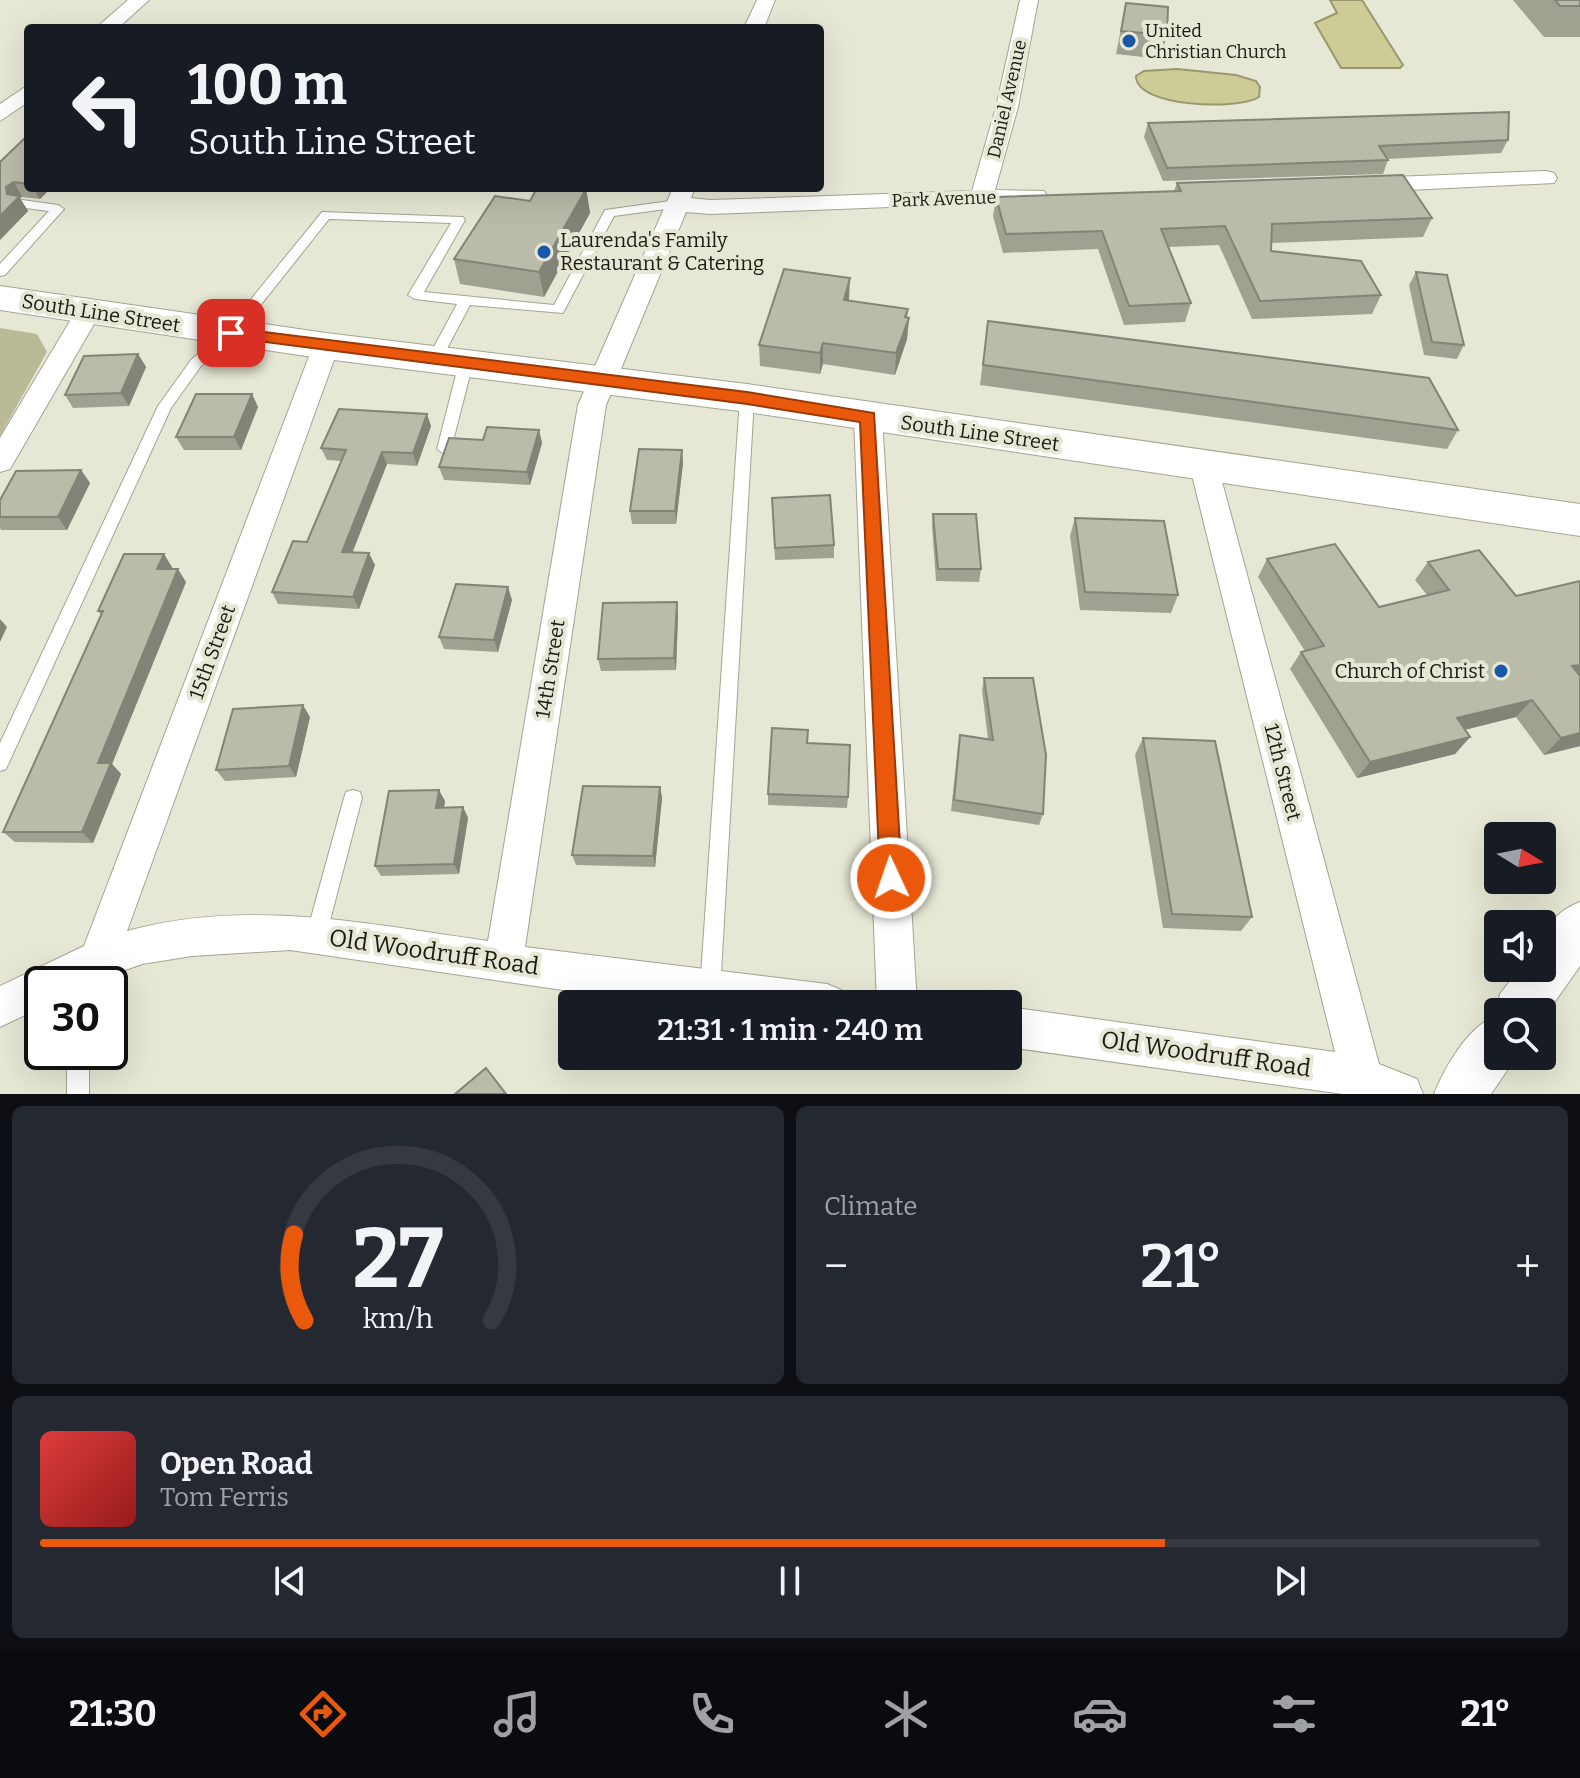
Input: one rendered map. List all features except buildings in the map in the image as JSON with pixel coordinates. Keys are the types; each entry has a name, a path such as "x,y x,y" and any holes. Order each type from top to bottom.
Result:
{"main road":[{"name":"South Line Street","path":"0,298 326,346 747,398 1580,520"}],"street":[{"path":"111,24 140,0"},
{"path":"756,24 766,0"},
{"name":"Daniel Avenue","path":"982,198 1007,107 1029,0"},
{"path":"11,111 24,96"},
{"path":"1341,186 1546,178"},
{"name":"Park Avenue","path":"680,196 710,207 1062,196"},
{"name":"14th Street","path":"504,961 592,405 680,196"},
{"path":"0,462 88,312"},
{"name":"15th Street","path":"97,966 326,346"},
{"path":"868,418 896,990"},
{"name":"12th Street","path":"1204,467 1362,1077"},
{"path":"1528,998 1580,925"},
{"name":"Old Woodruff Road","path":"109,966 169,941 251,932 316,936 697,990"},
{"name":"Old Woodruff Road","path":"0,1007 24,995"},
{"name":"Old Woodruff Road","path":"1022,1029 1362,1077 1402,1094"},
{"path":"1460,1094 1484,1060"}],"lane":[{"path":"0,763 165,406 196,363 231,333 326,215 459,220 415,295 558,310 609,213 680,196"},
{"path":"0,272 58,209 22,204"},
{"path":"444,449 450,362 465,301"},
{"path":"710,990 747,398"},
{"path":"316,936 353,798"},
{"path":"78,1070 78,1094"}],"green space":[{"path":"0,328 37,334 47,352 0,436"}],"shaded area":[{"path":"1330,0 1362,0 1403,65 1400,68 1341,68 1315,23 1337,13"},
{"path":"1177,69 1236,75 1256,81 1260,87 1259,97 1212,105 1170,100 1141,87 1136,76 1144,71"}],"place":[{"name":"United Christian Church","path":"1129,41"},
{"name":"Laurenda's Family Restaurant & Catering","path":"544,252"},
{"name":"Church of Christ","path":"1501,671"}],"route":[{"path":"231,333 747,398 868,418 891,878"}]}
